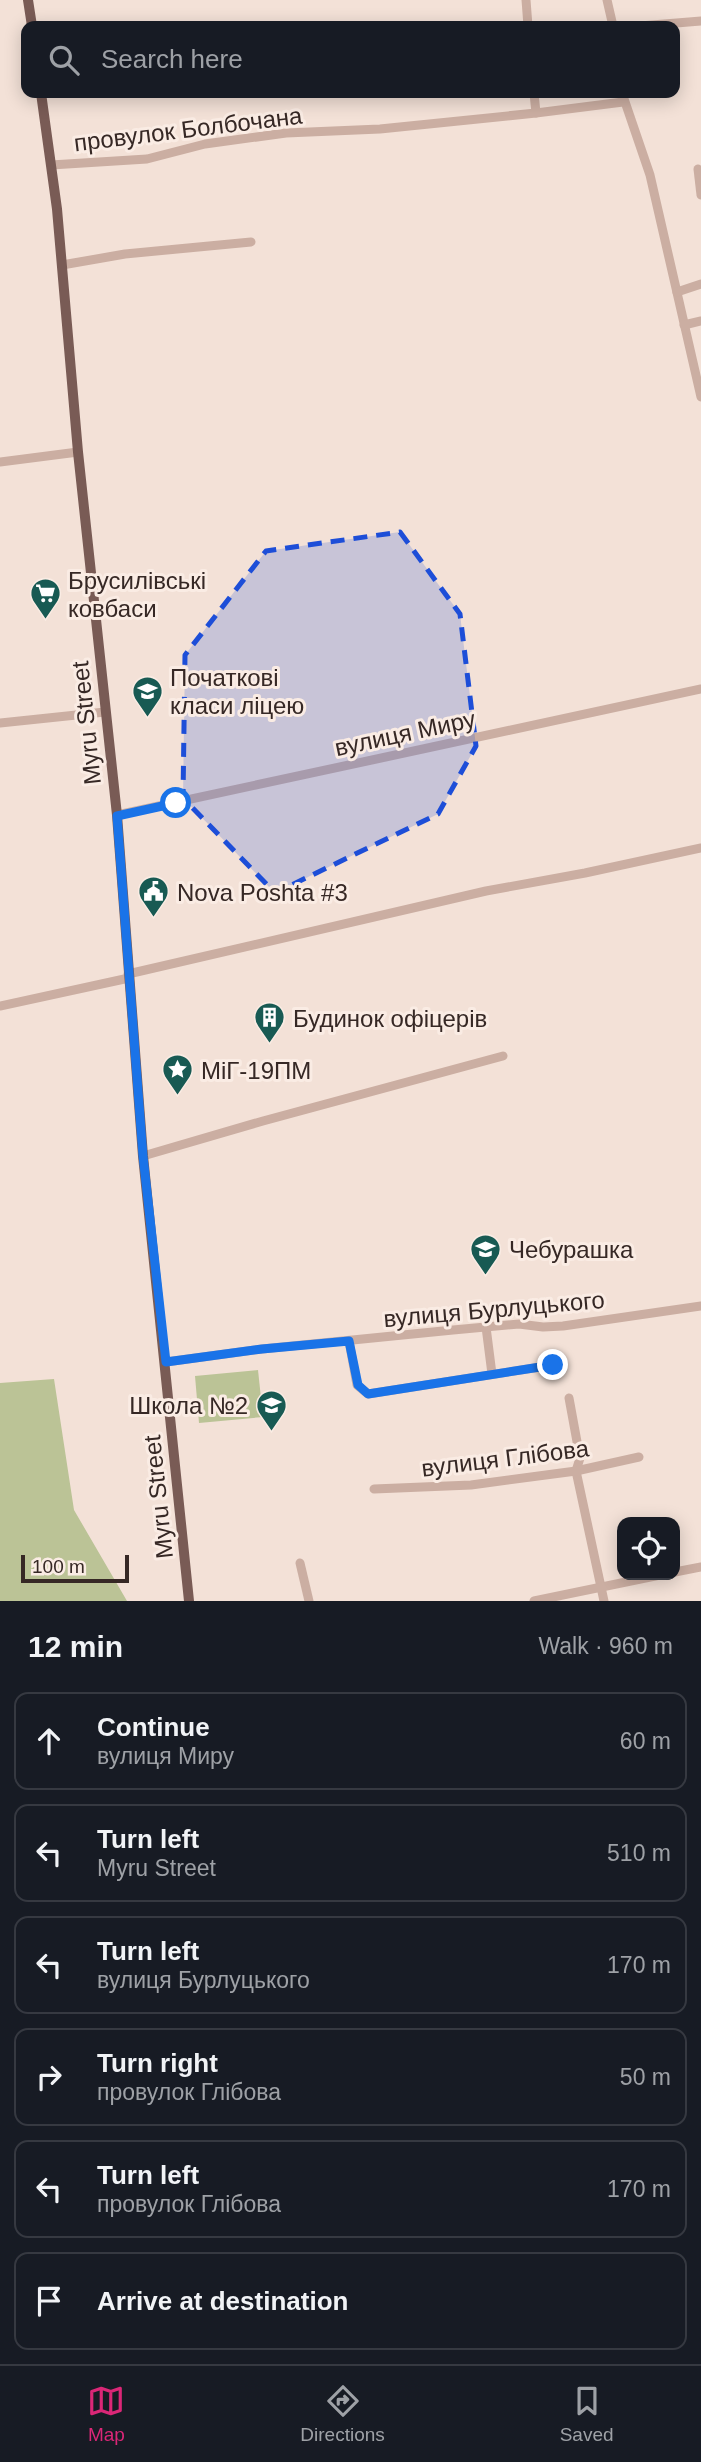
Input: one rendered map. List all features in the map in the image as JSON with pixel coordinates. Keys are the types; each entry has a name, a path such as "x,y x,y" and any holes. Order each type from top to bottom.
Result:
{"main road":[{"path":"28,0 31,21"},
{"name":"Myru Street","path":"42,98 62,265 78,452 117,816 143,1156 189,1601"}],"street":[{"path":"526,0 528,21"},
{"path":"607,0 612,21"},
{"path":"680,23 701,21"},
{"path":"534,98 536,113"},
{"name":"провулок Болбочана","path":"51,165 147,159 205,144 286,134 380,129 536,113 618,98"},
{"path":"623,98 650,175 701,397"},
{"path":"698,169 701,195"},
{"path":"62,265 125,254 251,242"},
{"path":"677,292 701,284"},
{"path":"684,325 701,321"},
{"path":"0,462 78,452"},
{"name":"вулиця Миру","path":"117,816 701,689"},
{"path":"0,723 105,712"},
{"path":"0,1006 486,891 701,848"},
{"path":"143,1156 503,1056"},
{"name":"вулиця Бурлуцького","path":"166,1362 262,1349 519,1324 563,1326 701,1306"},
{"path":"486,1327 492,1374"},
{"path":"349,1341 358,1385 368,1394 553,1365"},
{"path":"569,1398 580,1458 576,1471 604,1601"},
{"name":"вулиця Глібова","path":"374,1489 471,1485 576,1471 639,1457"},
{"path":"300,1563 309,1601"},
{"path":"680,1571 701,1567"},
{"path":"534,1601 635,1580"}],"highlighted area":[{"path":"400,532 460,614 476,746 438,814 275,893 183,798 185,655 266,551"}],"green space":[{"path":"258,1370 263,1417 199,1423 195,1376"},
{"path":"54,1379 74,1510 127,1601 0,1601 0,1383"}],"place":[{"name":"Брусилівські ковбаси","path":"45,621"},
{"name":"Початкові класи ліцею","path":"147,718"},
{"name":"Nova Poshta #3","path":"154,919"},
{"name":"Будинок офіцерів","path":"270,1045"},
{"name":"МіГ-19ПМ","path":"178,1097"},
{"name":"Чебурашка","path":"486,1276"},
{"name":"Школа №2","path":"271,1432"}],"route":[{"path":"176,803 117,816 143,1156 166,1362 349,1341 358,1385 368,1394 553,1365"}]}
